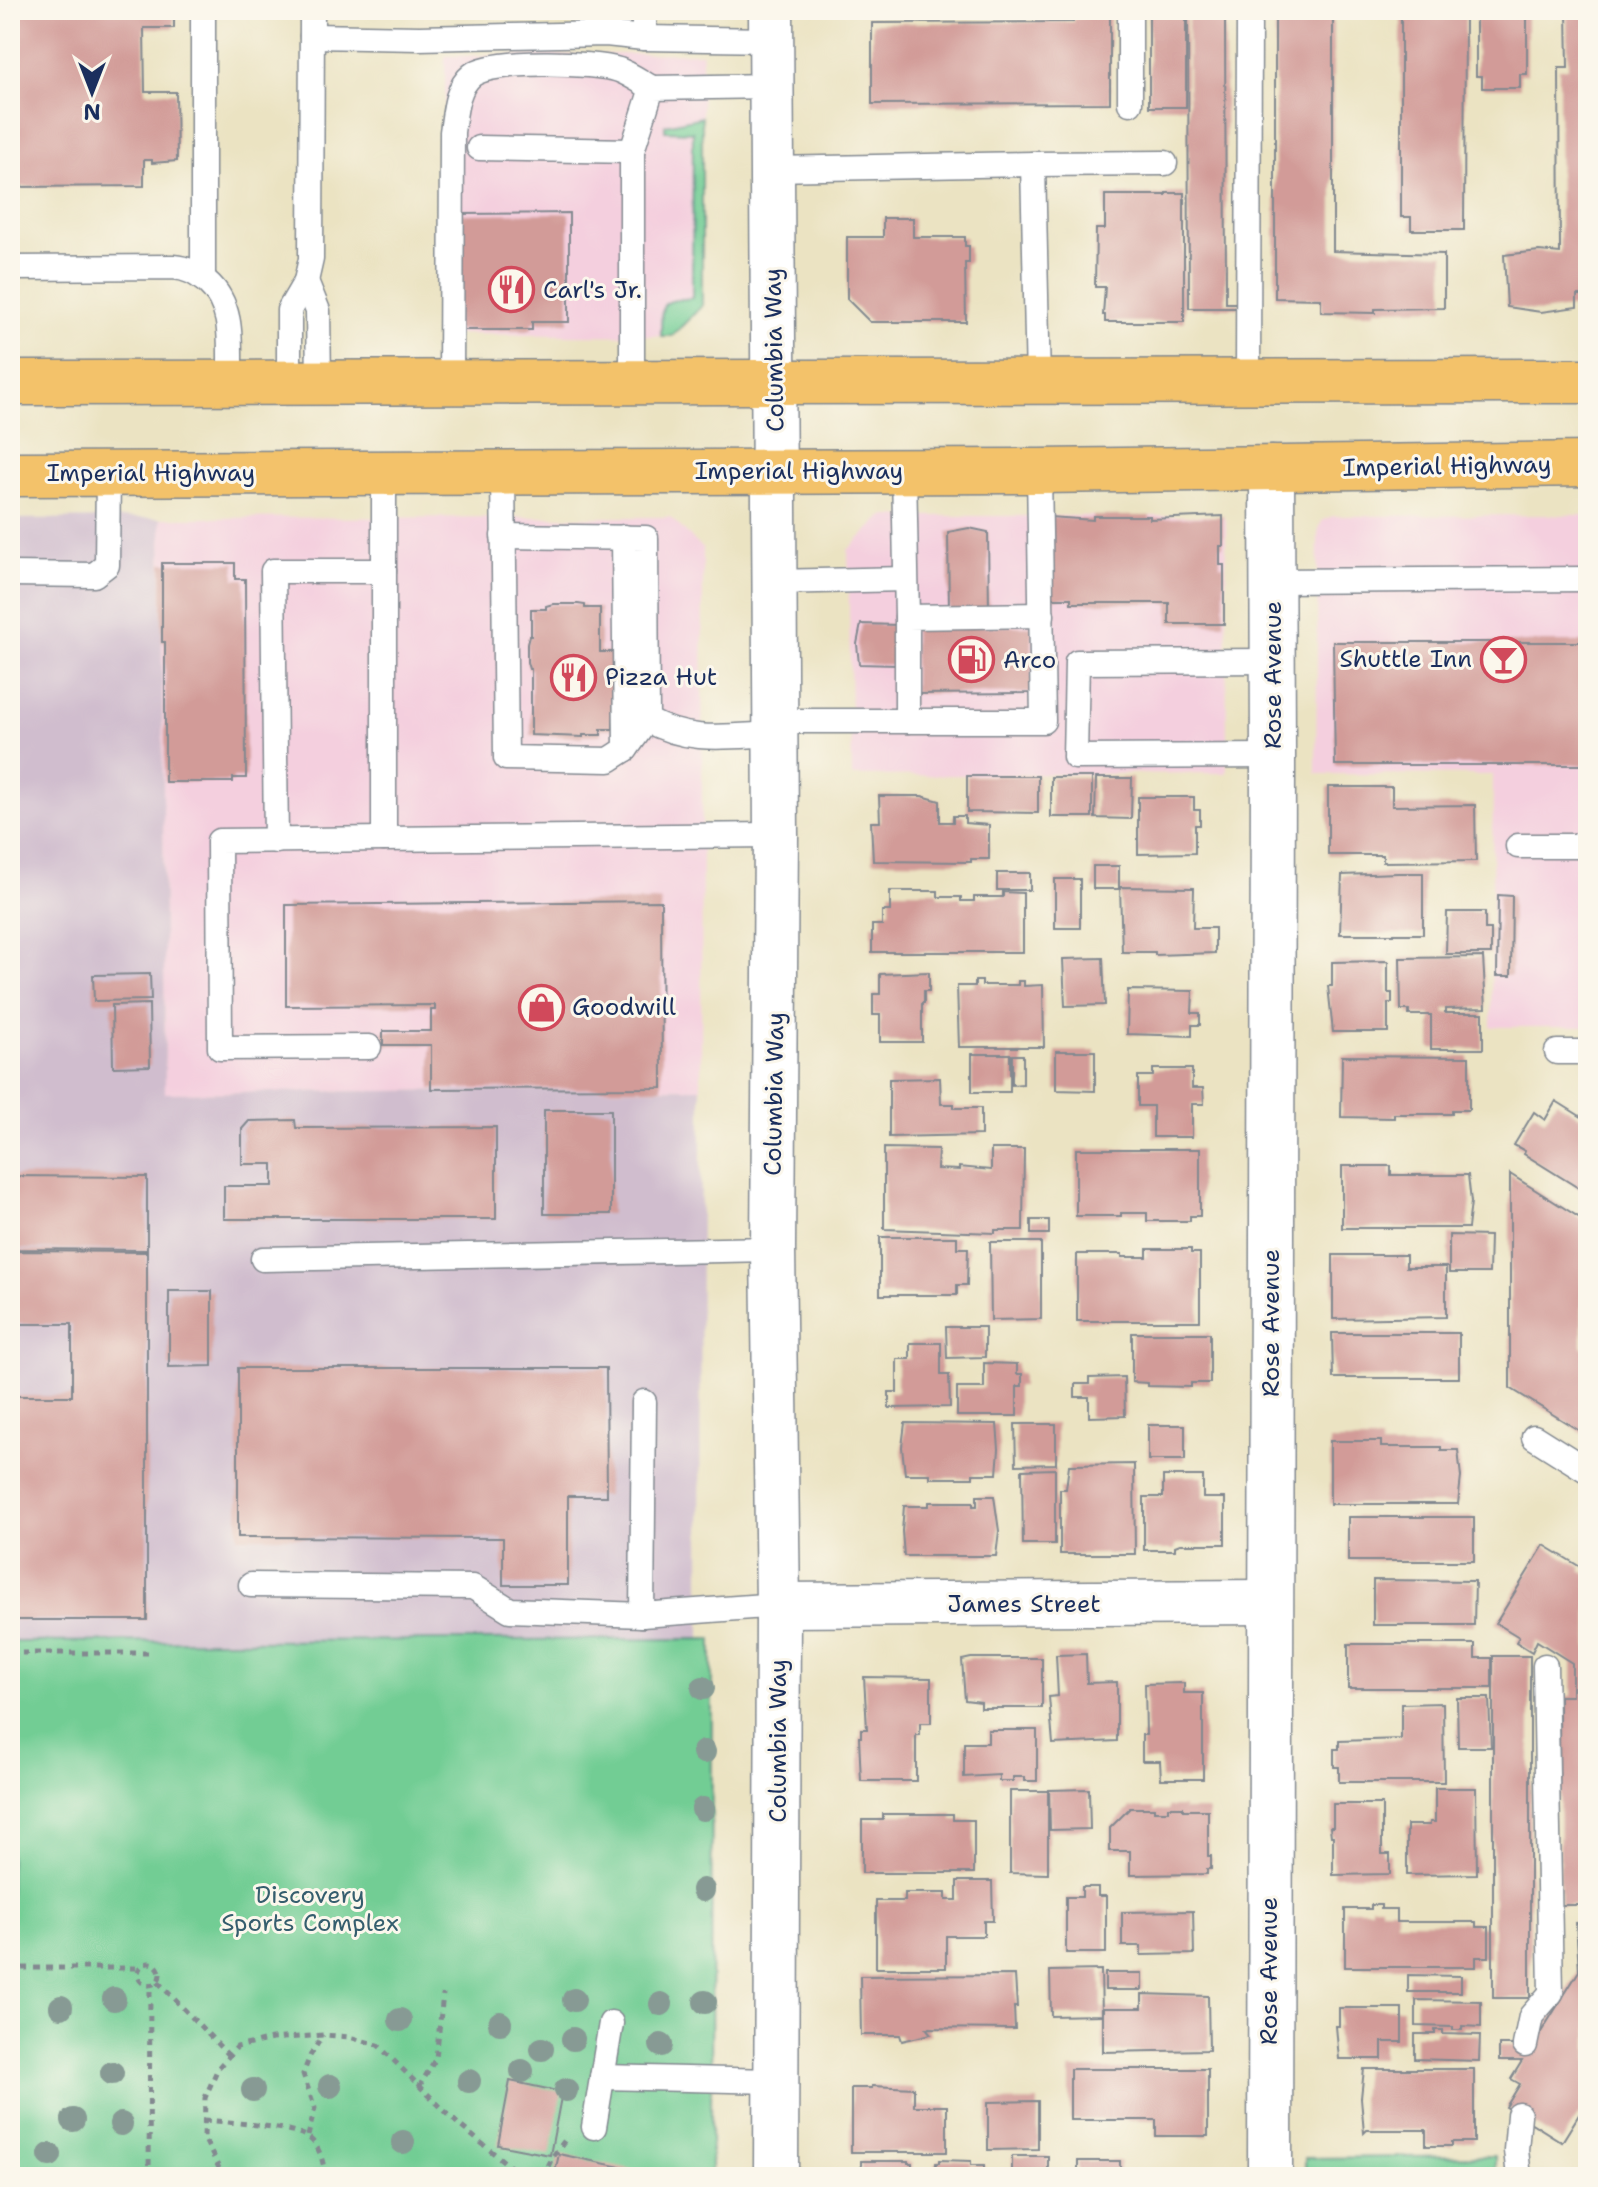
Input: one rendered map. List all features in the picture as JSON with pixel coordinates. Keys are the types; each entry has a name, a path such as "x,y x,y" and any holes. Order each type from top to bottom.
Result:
{"main road":[{"path":"10,383 1588,381"},
{"name":"Imperial Highway","path":"10,474 1039,471 1588,464"}],"street":[{"name":"Columbia Way","path":"771,25 776,835 773,1249 778,1605 776,2177"},
{"name":"Rose Avenue","path":"1270,2177 1272,468"},
{"name":"James Street","path":"778,1605 1269,1602"}],"lane":[{"path":"203,10 203,279"},
{"path":"304,383 318,311 306,281 311,259 312,10"},
{"path":"644,10 644,38"},
{"path":"1130,10 1130,103"},
{"path":"1248,382 1249,10"},
{"path":"312,36 419,38 606,34 644,38 771,25"},
{"path":"451,383 452,132 462,86 473,74 492,66 592,64 620,70 652,88 771,86"},
{"path":"632,383 632,151 652,88"},
{"path":"479,148 632,151"},
{"path":"773,169 1165,163"},
{"path":"1033,164 1038,382"},
{"path":"10,268 184,268 203,279 224,304 229,321 230,383"},
{"path":"904,470 907,721"},
{"path":"647,720 675,734 690,736 907,721 1043,721 1039,471"},
{"path":"384,472 384,839"},
{"path":"503,472 503,536 506,758 609,760 626,749 647,720 646,538 503,536"},
{"path":"10,574 94,575 107,565 108,474"},
{"path":"624,537 626,749"},
{"path":"276,841 273,571 384,571"},
{"path":"775,582 905,579"},
{"path":"1272,581 1588,579"},
{"path":"907,617 1042,615"},
{"path":"1273,661 1077,662 1075,757 1273,756"},
{"path":"369,1047 220,1048 219,841 776,835"},
{"path":"1518,846 1588,846"},
{"path":"1557,1052 1588,1052"},
{"path":"263,1259 773,1249"},
{"path":"642,1615 644,1402"},
{"path":"1534,1437 1588,1471"},
{"path":"251,1585 473,1587 510,1610 642,1615 778,1605"},
{"path":"1525,2045 1531,2016 1551,1993 1545,1666"},
{"path":"594,2127 611,2023"},
{"path":"602,2077 777,2081"},
{"path":"1519,2115 1516,2150 1519,2177"}],"path":[{"path":"10,1653 150,1653"},
{"path":"10,1968 141,1968 150,1963 156,1965 161,1973 158,1982 150,1986"},
{"path":"141,1968 140,1981 150,1986"},
{"path":"158,1982 229,2056"},
{"path":"149,2177 150,1986"},
{"path":"419,2087 436,2058 443,1994"},
{"path":"308,2136 315,2108 303,2074 324,2035"},
{"path":"228,2177 219,2168 204,2138 205,2098 218,2068 237,2047 272,2039 324,2035 349,2037 378,2045 458,2124 523,2177"},
{"path":"204,2120 292,2131 308,2136 320,2154 325,2177"},
{"path":"543,2177 553,2156"}],"shaded area":[{"path":"702,53 702,306 672,336 445,334 445,56"},
{"path":"1588,515 1588,1027 1491,1027 1493,775 1316,774 1318,532 1322,521 1333,516"},
{"path":"883,516 1223,516 1226,520 1227,773 852,776 848,550"},
{"path":"670,517 703,549 701,1088 165,1093 161,518"},
{"path":"161,518 165,1093 701,1088 700,1639 10,1642 10,519"}],"green space":[{"path":"702,117 702,306 672,336 661,336 664,305 692,298 693,132 665,131 665,125"},
{"name":"Discovery Sports Complex","path":"712,1639 711,2177 10,2177 10,1642"},
{"path":"1495,2156 1495,2177 1305,2177 1305,2158"}],"building":[{"path":"10,10 174,10 174,28 144,28 145,92 176,92 177,161 152,163 152,160 144,160 144,186 10,187"},
{"path":"1149,10 1186,10 1186,107 1149,107"},
{"path":"1188,10 1225,10 1226,303 1239,303 1239,308 1189,308"},
{"path":"1275,10 1333,10 1333,251 1444,254 1444,308 1375,309 1375,313 1321,312 1321,299 1275,298"},
{"path":"1401,10 1465,10 1464,230 1411,230 1411,217 1401,217"},
{"path":"1476,10 1527,10 1527,74 1520,74 1520,88 1482,88 1482,76 1476,76"},
{"path":"1567,10 1588,10 1588,295 1577,295 1577,307 1541,312 1507,307 1504,255 1539,251 1560,253 1559,68 1568,68"},
{"path":"1082,15 1110,15 1110,103 872,104 872,23 1073,22 1073,18 1082,18"},
{"path":"1184,193 1184,322 1105,322 1105,287 1095,287 1096,229 1105,229 1105,195"},
{"name":"Carl's Jr.","path":"569,213 569,322 532,322 532,330 456,330 460,214"},
{"path":"883,218 913,218 913,237 965,237 965,246 969,246 969,263 965,263 966,322 870,322 847,299 847,237 883,237"},
{"path":"1093,516 1150,516 1150,519 1223,516 1220,565 1224,565 1224,624 1169,624 1169,603 1071,603 1071,598 1050,598 1050,517 1093,520"},
{"path":"969,528 988,532 989,612 949,612 948,532"},
{"path":"162,563 235,563 235,579 245,579 246,778 233,778 233,782 165,782"},
{"name":"Pizza Hut","path":"546,606 600,608 600,652 616,652 613,729 601,729 601,735 531,735 531,669 527,662 527,644 531,636 531,609 546,609"},
{"path":"861,624 898,625 897,665 859,664 857,644"},
{"name":"Arco","path":"914,626 1032,626 1032,693 914,694"},
{"path":"1333,642 1588,642 1588,765 1335,765"},
{"path":"967,776 1038,776 1038,813 967,812"},
{"path":"1051,777 1092,777 1092,817 1051,817"},
{"path":"1096,778 1132,778 1131,819 1095,818"},
{"path":"1328,787 1392,787 1392,806 1475,805 1476,861 1383,862 1383,855 1328,855"},
{"path":"879,796 922,796 940,801 940,822 953,822 953,816 965,816 965,823 989,825 989,859 971,859 971,862 873,861 871,822 880,822"},
{"path":"1138,797 1194,797 1194,810 1200,810 1200,825 1195,825 1195,853 1138,854"},
{"path":"1093,866 1119,866 1119,889 1093,889"},
{"path":"997,873 1030,873 1030,890 997,890"},
{"path":"1423,873 1423,934 1340,934 1342,875"},
{"path":"1055,879 1080,879 1080,928 1055,928"},
{"path":"1120,887 1194,888 1193,928 1215,928 1215,953 1155,955 1155,952 1122,952"},
{"path":"890,891 938,891 938,897 961,897 961,901 974,901 974,897 1003,897 1003,892 1023,893 1023,952 872,952 872,925 882,925 882,911 890,911"},
{"path":"1498,895 1512,896 1511,976 1497,976"},
{"path":"661,901 662,1088 431,1089 431,1045 383,1045 383,1031 431,1031 431,1010 435,1010 435,1005 286,1006 286,905"},
{"path":"1447,912 1485,912 1485,929 1491,929 1491,954 1446,954"},
{"path":"1483,957 1486,1008 1445,1009 1445,1013 1483,1013 1483,1049 1431,1049 1431,1015 1409,1015 1409,1010 1401,1010 1400,958"},
{"path":"1103,958 1105,1005 1065,1006 1063,959"},
{"path":"1388,961 1388,993 1392,993 1392,1003 1388,1003 1388,1032 1333,1032 1328,986 1332,986 1332,962"},
{"path":"929,972 929,991 924,991 922,1003 922,1042 880,1042 880,1015 873,1015 873,994 880,994 880,974"},
{"path":"150,974 151,1000 94,1001 93,975"},
{"path":"975,981 982,981 982,985 1018,985 1018,981 1024,981 1024,986 1043,985 1044,1047 959,1047 957,986 975,986"},
{"path":"1128,990 1193,991 1192,1013 1200,1013 1200,1025 1192,1025 1192,1036 1127,1034"},
{"path":"149,1004 150,1066 113,1067 112,1005"},
{"path":"1056,1051 1095,1051 1095,1091 1056,1090"},
{"path":"972,1054 1010,1054 1010,1092 972,1092"},
{"path":"1012,1055 1023,1055 1023,1084 1012,1085"},
{"path":"1342,1056 1469,1057 1469,1110 1452,1110 1452,1114 1394,1114 1394,1118 1341,1117"},
{"path":"1153,1069 1192,1069 1192,1088 1203,1088 1204,1104 1192,1104 1192,1137 1153,1137 1153,1106 1138,1106 1138,1076 1153,1076"},
{"path":"940,1078 941,1104 954,1104 954,1108 981,1108 981,1135 889,1137 889,1079"},
{"path":"1556,1101 1588,1121 1588,1194 1514,1145 1534,1112 1545,1120"},
{"path":"544,1110 611,1110 611,1214 544,1214"},
{"path":"295,1120 296,1128 496,1127 496,1219 224,1219 224,1186 273,1186 273,1164 242,1164 242,1129 249,1121"},
{"path":"884,1148 938,1149 937,1169 959,1170 959,1167 991,1170 991,1149 1024,1149 1023,1230 995,1230 995,1233 884,1229"},
{"path":"1076,1149 1200,1149 1200,1216 1190,1216 1190,1221 1147,1221 1147,1213 1076,1216"},
{"path":"1342,1166 1391,1166 1391,1175 1468,1175 1471,1202 1468,1228 1342,1228"},
{"path":"1510,1174 1588,1223 1588,1268 1582,1268 1582,1347 1588,1350 1588,1436 1510,1388"},
{"path":"10,1176 147,1177 147,1250 10,1249"},
{"path":"1031,1220 1049,1220 1049,1234 1031,1234"},
{"path":"1449,1235 1490,1236 1489,1273 1449,1273"},
{"path":"880,1237 957,1237 957,1248 968,1248 967,1285 957,1285 957,1295 880,1295"},
{"path":"990,1242 1041,1242 1041,1319 991,1320"},
{"path":"1147,1249 1191,1249 1191,1253 1200,1253 1200,1321 1077,1321 1077,1254 1147,1257"},
{"path":"10,1251 147,1252 147,1620 10,1620 10,1396 72,1396 72,1324 10,1324"},
{"path":"1333,1255 1406,1255 1406,1267 1446,1267 1446,1317 1333,1319"},
{"path":"169,1291 212,1291 212,1366 169,1367"},
{"path":"946,1327 985,1327 985,1357 947,1358"},
{"path":"1132,1333 1210,1333 1210,1383 1191,1383 1191,1387 1148,1386 1148,1383 1132,1382"},
{"path":"1332,1333 1459,1333 1459,1378 1333,1378"},
{"path":"910,1343 941,1343 941,1375 949,1375 950,1407 889,1408 889,1392 897,1392 897,1359 910,1359"},
{"path":"984,1363 1017,1364 1017,1374 1022,1374 1022,1386 1017,1386 1017,1416 957,1416 957,1388 984,1388"},
{"path":"238,1368 606,1368 607,1496 568,1496 568,1585 503,1585 503,1538 238,1537"},
{"path":"1124,1377 1125,1416 1089,1417 1089,1397 1075,1397 1075,1384 1089,1384 1089,1378"},
{"path":"905,1423 997,1424 997,1474 973,1474 973,1478 930,1478 930,1474 905,1474 902,1447"},
{"path":"1015,1424 1056,1424 1056,1464 1016,1465"},
{"path":"1148,1425 1185,1425 1185,1460 1148,1460"},
{"path":"1330,1441 1381,1441 1381,1447 1458,1450 1461,1477 1458,1504 1330,1504"},
{"path":"1134,1464 1135,1554 1060,1554 1060,1489 1066,1489 1069,1465"},
{"path":"1055,1469 1055,1544 1023,1544 1022,1470"},
{"path":"1163,1476 1203,1476 1203,1498 1225,1498 1225,1544 1180,1544 1175,1546 1175,1550 1144,1550 1144,1497 1163,1497"},
{"path":"977,1496 994,1496 999,1531 996,1556 904,1556 904,1506 929,1506 929,1502 973,1502 973,1506 977,1506"},
{"path":"1348,1517 1474,1517 1474,1561 1348,1561"},
{"path":"1544,1545 1582,1568 1580,1571 1588,1575 1588,1905 1560,1905 1559,1696 1572,1696 1572,1663 1537,1641 1532,1652 1516,1642 1519,1637 1496,1623"},
{"path":"1373,1580 1475,1581 1474,1625 1373,1625"},
{"path":"1348,1644 1475,1644 1475,1658 1492,1658 1492,1688 1348,1688"},
{"path":"1086,1654 1087,1683 1117,1682 1117,1741 1053,1744 1049,1697 1058,1696 1056,1655"},
{"path":"1493,1656 1530,1656 1530,1998 1493,1998"},
{"path":"1042,1658 1042,1708 981,1708 981,1702 965,1700 962,1660"},
{"path":"864,1677 931,1678 931,1723 920,1723 920,1735 916,1735 916,1781 861,1781 859,1737 861,1729 867,1729"},
{"path":"1184,1683 1184,1693 1203,1693 1203,1779 1161,1779 1160,1761 1142,1761 1142,1735 1146,1735 1145,1684"},
{"path":"1457,1698 1489,1698 1491,1747 1458,1747"},
{"path":"1443,1703 1444,1782 1339,1782 1339,1767 1334,1767 1334,1749 1339,1749 1339,1741 1401,1739 1401,1704"},
{"path":"988,1730 1037,1730 1037,1781 1013,1777 1013,1781 999,1781 999,1775 964,1777 964,1743 988,1743"},
{"path":"1435,1788 1476,1788 1477,1874 1407,1875 1407,1825 1430,1825 1430,1822 1435,1822"},
{"path":"1089,1789 1090,1829 1050,1830 1049,1790"},
{"path":"1010,1791 1048,1791 1048,1874 1010,1873"},
{"path":"1333,1804 1382,1804 1382,1854 1390,1854 1390,1874 1333,1875 1333,1836 1330,1827 1333,1827"},
{"path":"1168,1807 1208,1810 1211,1869 1207,1869 1207,1874 1130,1875 1130,1851 1110,1851 1110,1828 1130,1808 1168,1811"},
{"path":"883,1814 953,1814 953,1820 974,1820 974,1873 862,1873 862,1820 883,1820"},
{"path":"957,1881 992,1881 993,1921 984,1921 984,1936 946,1936 946,1968 876,1968 876,1901 905,1901 905,1893 946,1893 946,1900 957,1900"},
{"path":"1082,1887 1098,1887 1098,1896 1106,1896 1106,1953 1066,1953 1066,1897 1082,1897"},
{"path":"1371,1905 1381,1905 1381,1909 1397,1909 1397,1922 1476,1922 1476,1927 1489,1927 1489,1957 1476,1957 1476,1967 1345,1967 1345,1909 1371,1909"},
{"path":"1193,1911 1194,1954 1141,1955 1141,1946 1122,1946 1122,1912"},
{"path":"1588,1922 1588,2100 1562,2142 1506,2107 1520,2084 1511,2079 1522,2061 1499,2061 1499,2045 1533,2045 1579,1971 1576,1923"},
{"path":"1101,1970 1102,2015 1051,2016 1050,1971"},
{"path":"1105,1973 1142,1973 1142,1990 1105,1990"},
{"path":"1015,1975 1015,2029 926,2028 931,2034 902,2041 900,2035 861,2035 860,1976"},
{"path":"1408,1975 1461,1976 1461,1992 1408,1992"},
{"path":"1142,1994 1208,1996 1209,2050 1103,2052 1103,2008 1142,2008"},
{"path":"1416,2000 1481,2001 1481,2027 1462,2026 1462,2030 1453,2030 1453,2027 1416,2026"},
{"path":"1339,2008 1402,2008 1402,2042 1382,2042 1382,2059 1339,2059 1336,2026 1339,2026"},
{"path":"1435,2030 1443,2030 1443,2034 1480,2035 1479,2061 1415,2059 1415,2034 1435,2034"},
{"path":"1070,2069 1208,2069 1208,2136 1156,2136 1156,2120 1070,2120"},
{"path":"1364,2069 1474,2069 1474,2142 1426,2146 1426,2130 1367,2130 1364,2133 1361,2098"},
{"path":"510,2081 562,2092 550,2155 498,2145"},
{"path":"851,2088 914,2088 914,2106 947,2106 947,2152 851,2152"},
{"path":"1038,2101 1038,2149 988,2150 988,2102"},
{"path":"559,2154 663,2176 663,2177 554,2177"},
{"path":"1012,2156 1048,2156 1048,2177 1012,2177"},
{"path":"939,2160 971,2161 971,2165 984,2165 984,2177 935,2177"},
{"path":"861,2161 908,2161 912,2163 912,2177 861,2177"},
{"path":"1078,2161 1120,2161 1120,2177 1078,2177"}],"place":[{"name":"Carl's Jr.","path":"512,290"},
{"name":"Shuttle Inn","path":"1503,659"},
{"name":"Arco","path":"972,660"},
{"name":"Pizza Hut","path":"574,677"},
{"name":"Goodwill","path":"541,1007"}]}
